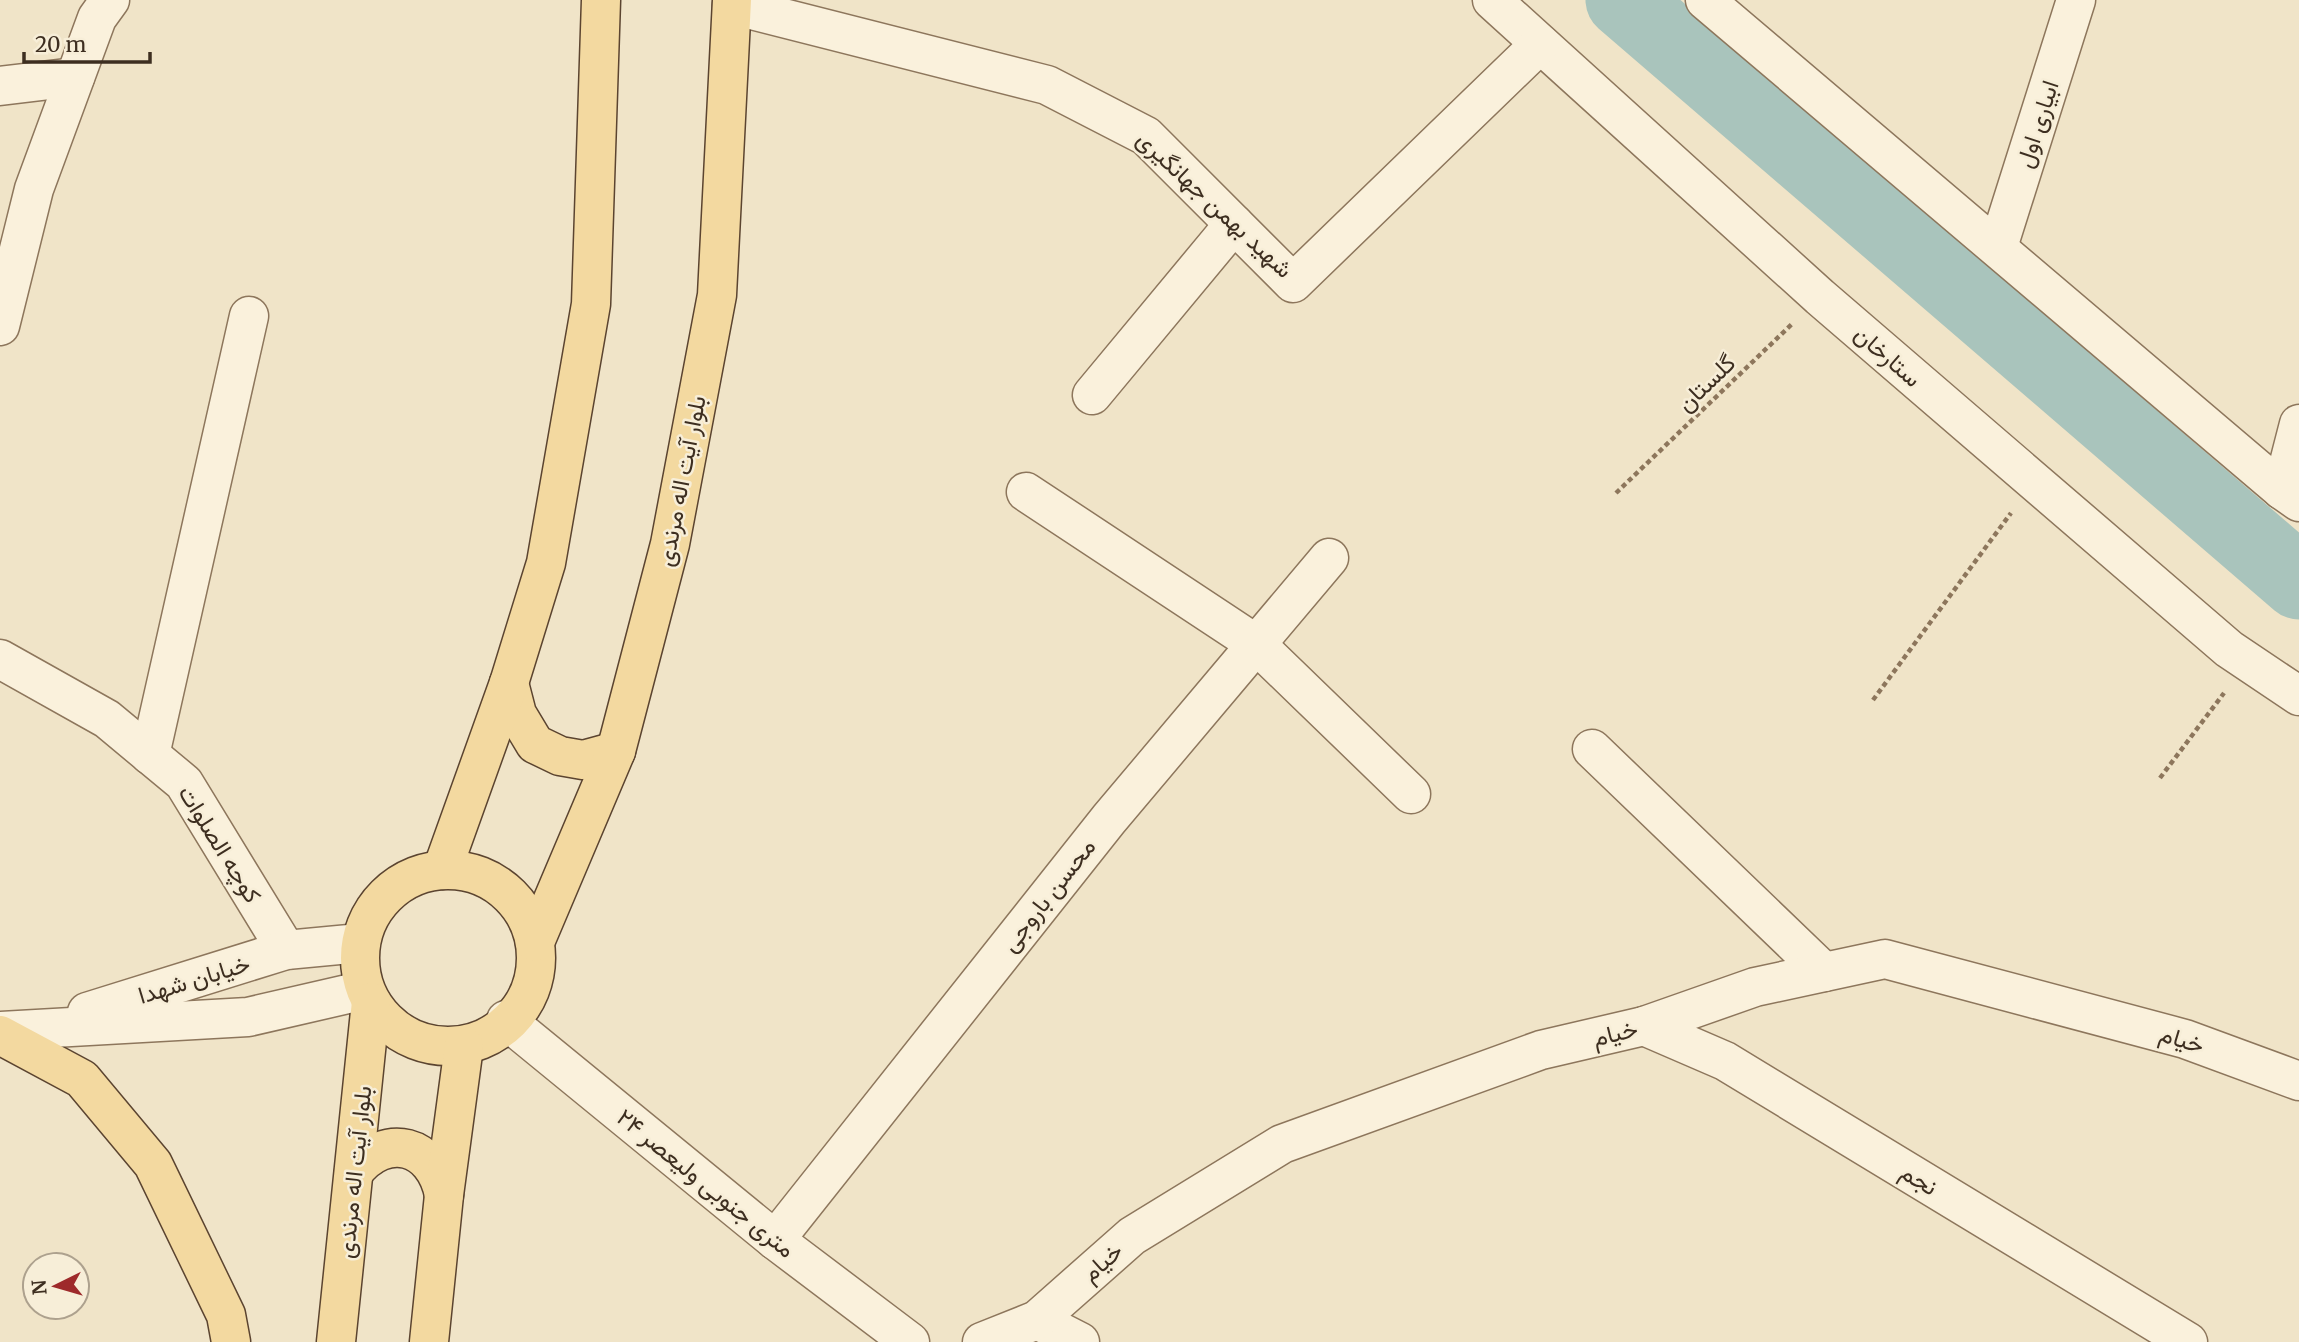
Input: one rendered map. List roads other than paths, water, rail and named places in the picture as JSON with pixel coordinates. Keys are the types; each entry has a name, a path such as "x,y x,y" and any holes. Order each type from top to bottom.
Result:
{"main road":[{"path":"442,870 509,683 546,563 591,304 601,0"},
{"name":"بلوار آیت اله مرندی","path":"535,942 615,751 670,544 718,295 732,2"},
{"path":"509,683 517,714 535,744 560,756 583,760 615,751"},
{"path":"442,870 468,872 491,881 512,897 526,918 535,942 536,968 529,995 514,1017 506,1020 480,1041 464,1046 438,1047 413,1040 390,1026 368,996 360,943 371,915 389,892 414,877 442,870"},
{"name":"بلوار آیت اله مرندی","path":"336,1342 354,1172 368,996"},
{"path":"10,1032 82,1079 153,1164 226,1315 231,1342"},
{"path":"429,1342 444,1195 464,1046"},
{"path":"354,1172 374,1152 401,1148 426,1158 441,1181 444,1195"}],"street":[{"path":"0,326 34,189 97,18 110,0"},
{"name":"ستارخان","path":"1492,0 1820,297 2034,482 2229,649 2299,695"},
{"path":"1705,0 2291,496"},
{"name":"ابیاری اول","path":"1998,247 2076,0"},
{"name":"شهید بهمن جهانگیری","path":"732,2 1047,85 1146,136 1293,283 1540,44"},
{"path":"0,86 75,77"},
{"path":"1092,395 1234,223"},
{"path":"150,755 249,316"},
{"path":"2291,496 2299,424"},
{"path":"1026,492 1256,644 1411,794"},
{"name":"محسن باروجی","path":"775,1240 1109,819 1329,558"},
{"name":"کوچه الصلوات","path":"0,659 107,719 184,783 286,950"},
{"path":"1592,749 1824,972"},
{"name":"خیابان شهدا","path":"10,1032 286,950 360,943"},
{"name":"خیام","path":"982,1342 1037,1320 1132,1236 1282,1144 1541,1050 1644,1026 1755,987 1885,959 2185,1039 2299,1082"},
{"name":"خیابان شهدا","path":"10,1032 248,1017 368,996"},
{"name":"۲۴ متری جنوبی ولیعصر","path":"506,1020 775,1240 910,1342"},
{"name":"نجم","path":"1644,1026 1725,1061 2188,1342"},
{"path":"1037,1320 1080,1342"}],"waterway":[{"path":"1623,0 2299,582"}]}
